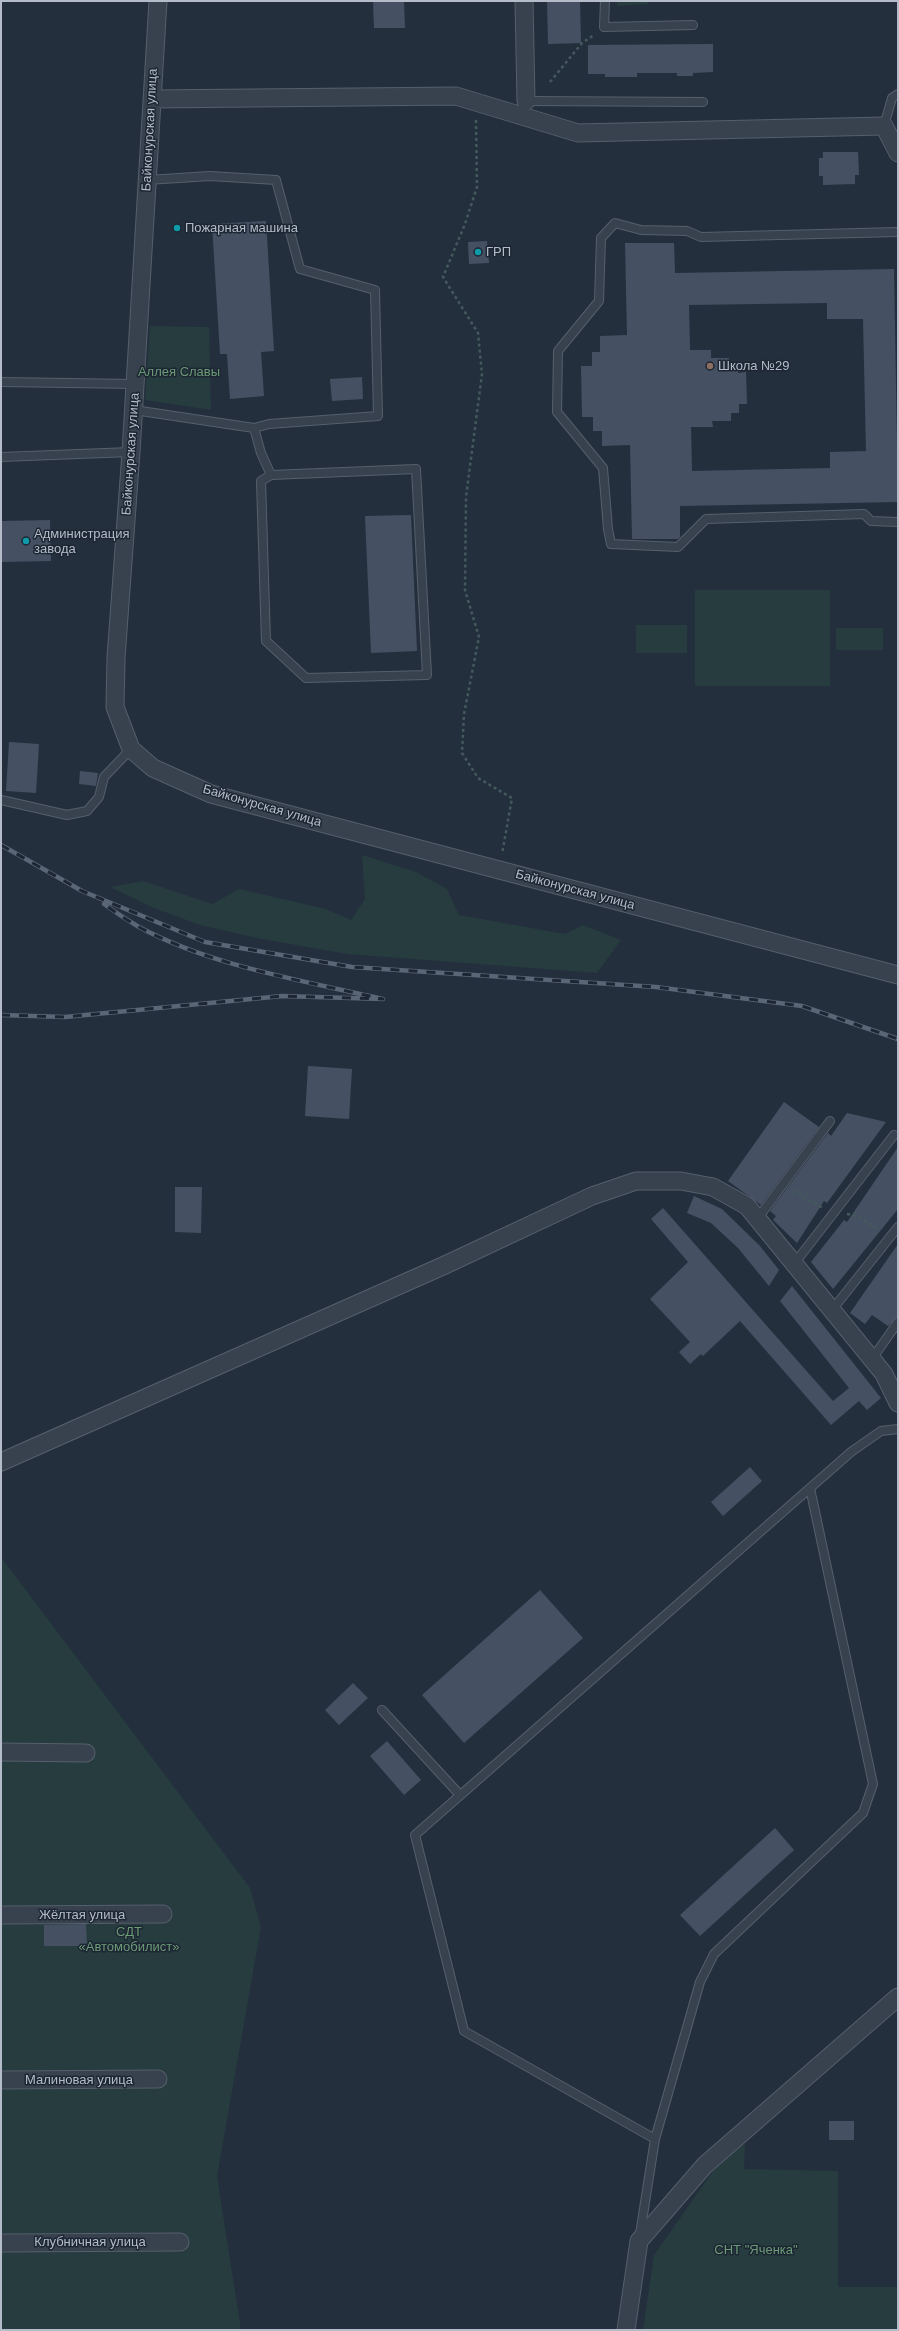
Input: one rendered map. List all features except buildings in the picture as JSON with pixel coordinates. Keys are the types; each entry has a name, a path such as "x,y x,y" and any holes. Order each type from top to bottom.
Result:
{"street":[{"name":"Байконурская улица","path":"158,1 134,410 116,658 115,707 132,749 153,768 211,794 898,974"},
{"path":"524,1 526,101"},
{"path":"152,99 456,96 578,133 884,126 898,153"},
{"path":"1,1462 437,1269 592,1196 636,1181 681,1181 713,1187 747,1206 884,1374 898,1403"},
{"path":"1,1752 86,1753"},
{"name":"Жёлтая улица","path":"1,1915 163,1914"},
{"path":"626,2330 639,2241 705,2165 898,1997"},
{"name":"Малиновая улица","path":"1,2080 158,2079"},
{"name":"Клубничная улица","path":"1,2243 180,2242"}],"lane":[{"path":"604,1 604,27 693,25"},
{"path":"884,126 892,98 898,94"},
{"path":"526,101 704,102"},
{"path":"134,410 254,428 269,424 378,416 375,290 300,269 276,180 210,176 147,180"},
{"path":"898,232 701,237 687,231 641,230 615,223 601,238 598,301 558,351 557,412 603,468 608,529 611,544 678,547 706,519 864,514 871,521 898,522"},
{"path":"1,382 135,384"},
{"path":"254,428 261,453 271,475"},
{"path":"1,457 131,452"},
{"path":"416,469 427,675 306,678 266,641 261,481 271,475 416,469"},
{"path":"1,800 67,814 86,811 99,797 104,777 132,749"},
{"path":"758,1218 830,1120"},
{"path":"794,1264 894,1135"},
{"path":"832,1310 898,1227"},
{"path":"872,1359 898,1322"},
{"path":"655,2139 464,2032 415,1835 851,1452 881,1431 898,1429"},
{"path":"639,2241 655,2139 700,1982 714,1954 864,1813 873,1784 810,1488"},
{"path":"382,1710 460,1795"}],"path":[{"path":"550,82 582,43 604,27"},
{"path":"476,102 477,187 465,224 443,277 478,333 482,374 466,497 465,590 479,636 464,714 462,753 478,778 512,798 499,870"}],"green space":[{"path":"617,1 648,1 648,4 617,6"},
{"name":"Аллея Славы","path":"150,326 209,327 211,410 145,400"},
{"path":"695,590 830,590 830,686 695,686"},
{"path":"636,625 687,625 687,653 636,653"},
{"path":"836,628 883,628 883,650 836,650"},
{"path":"362,855 416,872 447,889 459,915 565,934 583,925 621,940 597,973 347,954 257,938 200,925 154,908 110,887 143,881 212,904 239,889 326,909 351,920 365,899"},
{"name":"СДТ «Автомобилист»","path":"1,1557 250,1888 261,1927 217,2176 241,2330 1,2330"},
{"name":"СНТ \"Яченка\"","path":"745,2144 744,2169 838,2171 838,2287 898,2287 898,2330 643,2330 654,2255 730,2147"}],"railway":[{"path":"1,845 82,891 205,942 352,967 656,987 802,1006 898,1039"},
{"path":"1,1015 65,1017 282,996 383,999 258,971 196,952 167,941 139,927 104,904"}],"place":[{"name":"Пожарная машина","path":"177,228"},
{"name":"ГРП","path":"478,252"},
{"name":"Школа №29","path":"710,366"},
{"name":"Администрация завода","path":"26,541"}]}
